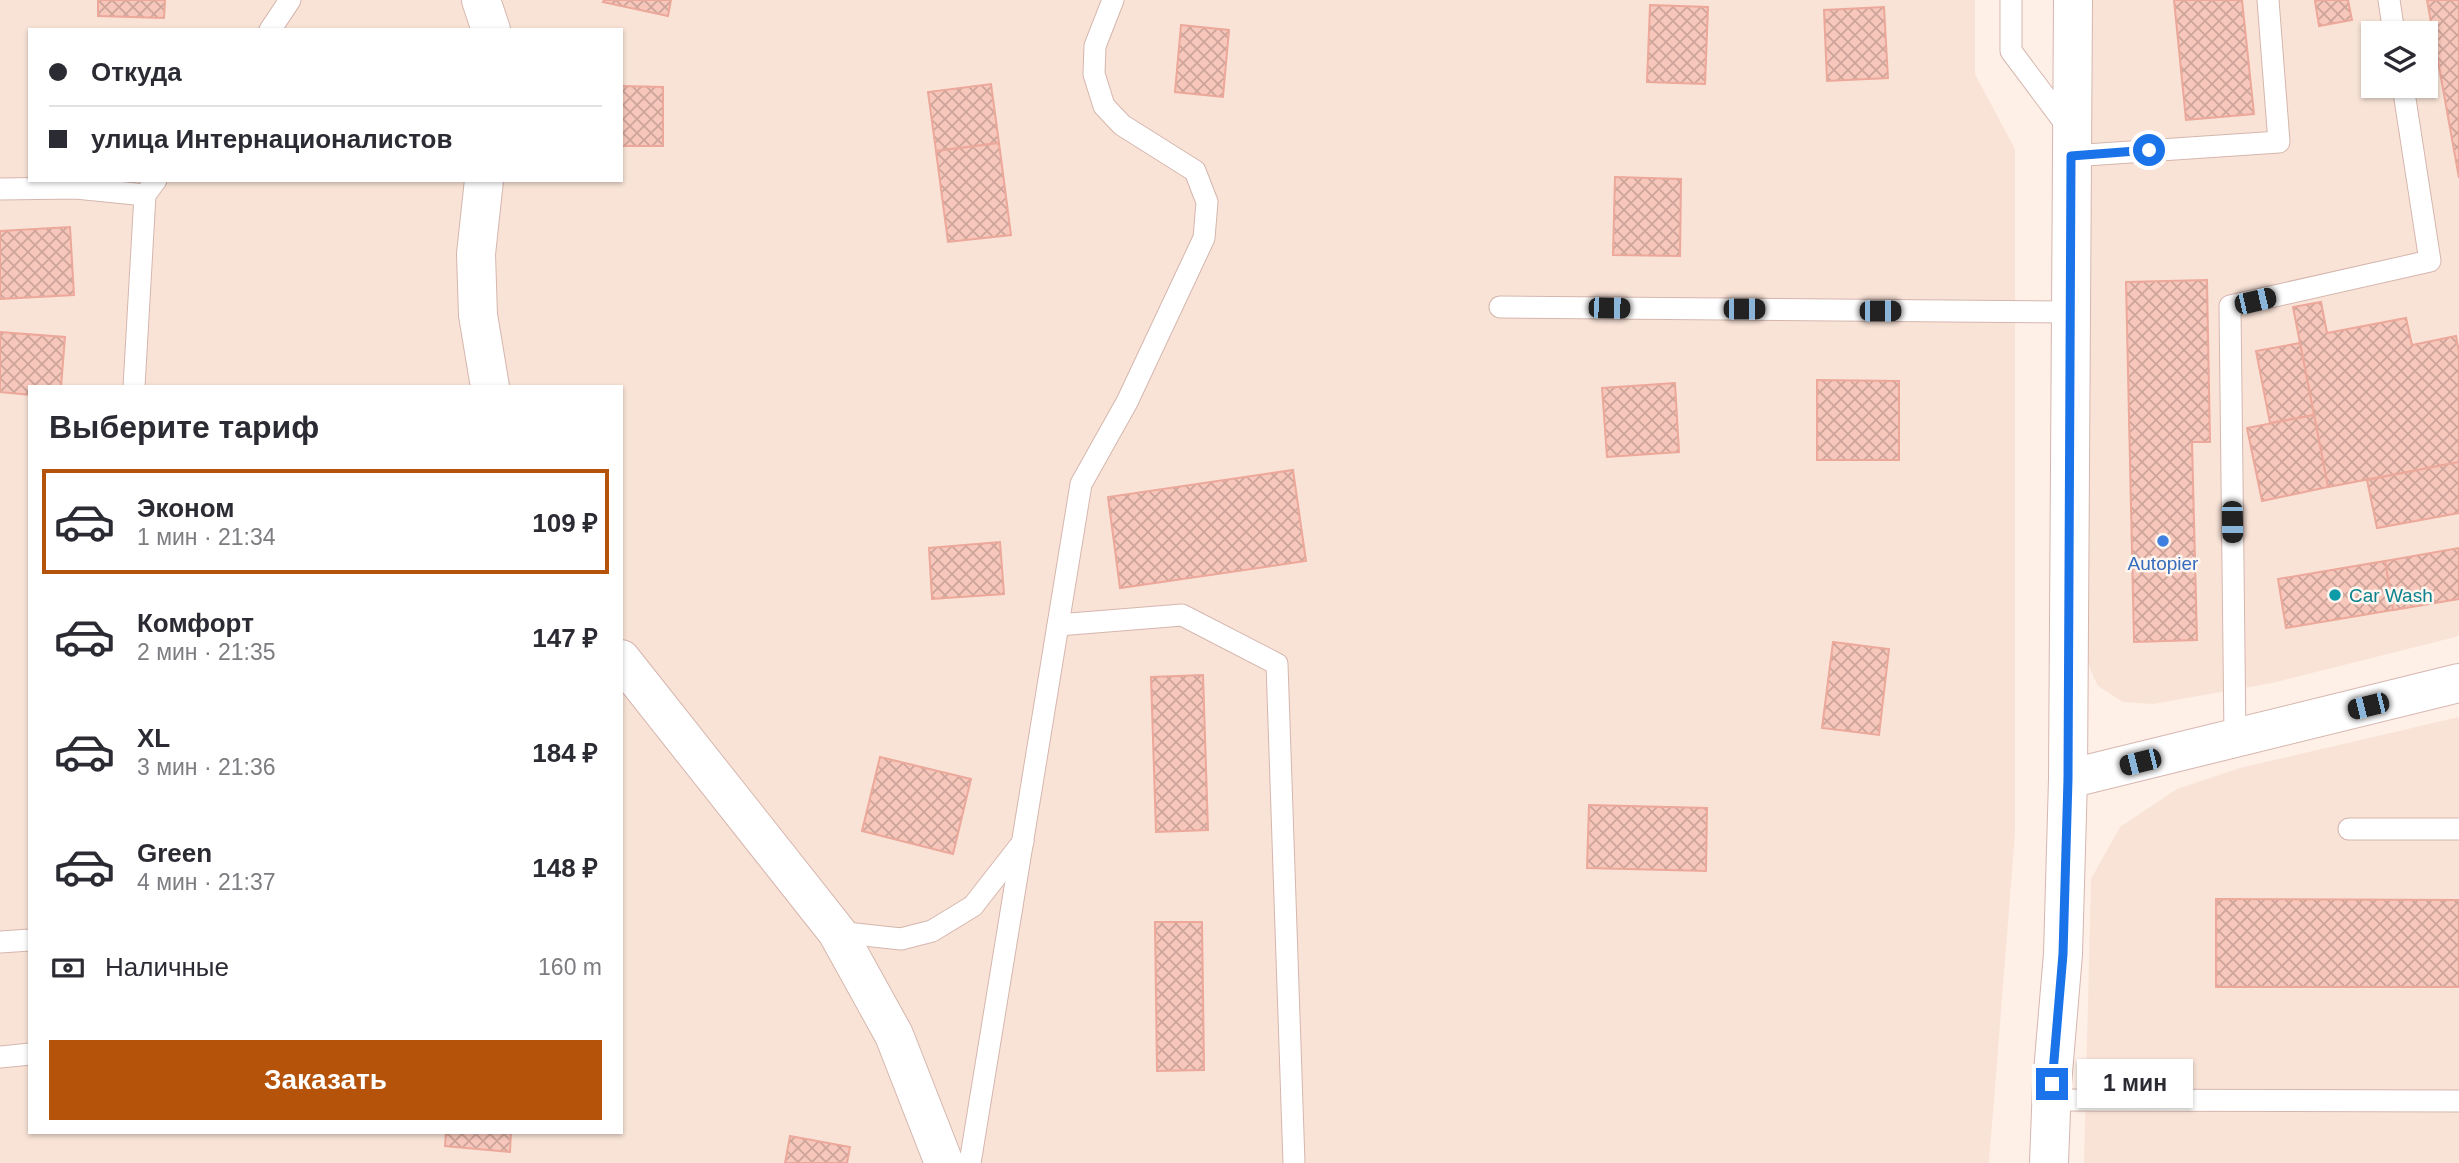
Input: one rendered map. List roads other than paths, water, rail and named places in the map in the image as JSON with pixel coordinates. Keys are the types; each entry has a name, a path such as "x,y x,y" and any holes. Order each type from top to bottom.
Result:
{"street":[{"path":"481,0 490,28"},
{"path":"2049,1163 2051,1100 2063,954 2068,779 2073,0"},
{"path":"484,182 477,266 478,315 490,385"},
{"path":"623,662 837,932 894,1035 944,1163"},
{"path":"2068,779 2459,683"}],"lane":[{"path":"271,28 289,0"},
{"path":"970,1163 1081,484 1127,402 1204,238 1207,202 1195,171 1122,124 1104,106 1094,74 1095,46 1113,0"},
{"path":"2011,0 2011,51 2071,144 2279,142 2268,0"},
{"path":"2389,0 2392,21"},
{"path":"2235,738 2230,306 2430,261 2405,98"},
{"path":"0,189 150,188 134,385"},
{"path":"1500,307 2070,312"},
{"path":"1058,625 1182,615 1277,664 1294,1163"},
{"path":"2349,829 2459,829"},
{"path":"837,932 901,939 932,931 972,906 1024,840"},
{"path":"0,942 28,940"},
{"path":"0,1057 28,1054"},
{"path":"2051,1100 2459,1101"}],"place":[{"name":"Autopier","path":"2163,541"},
{"name":"Car Wash","path":"2335,595"}]}
